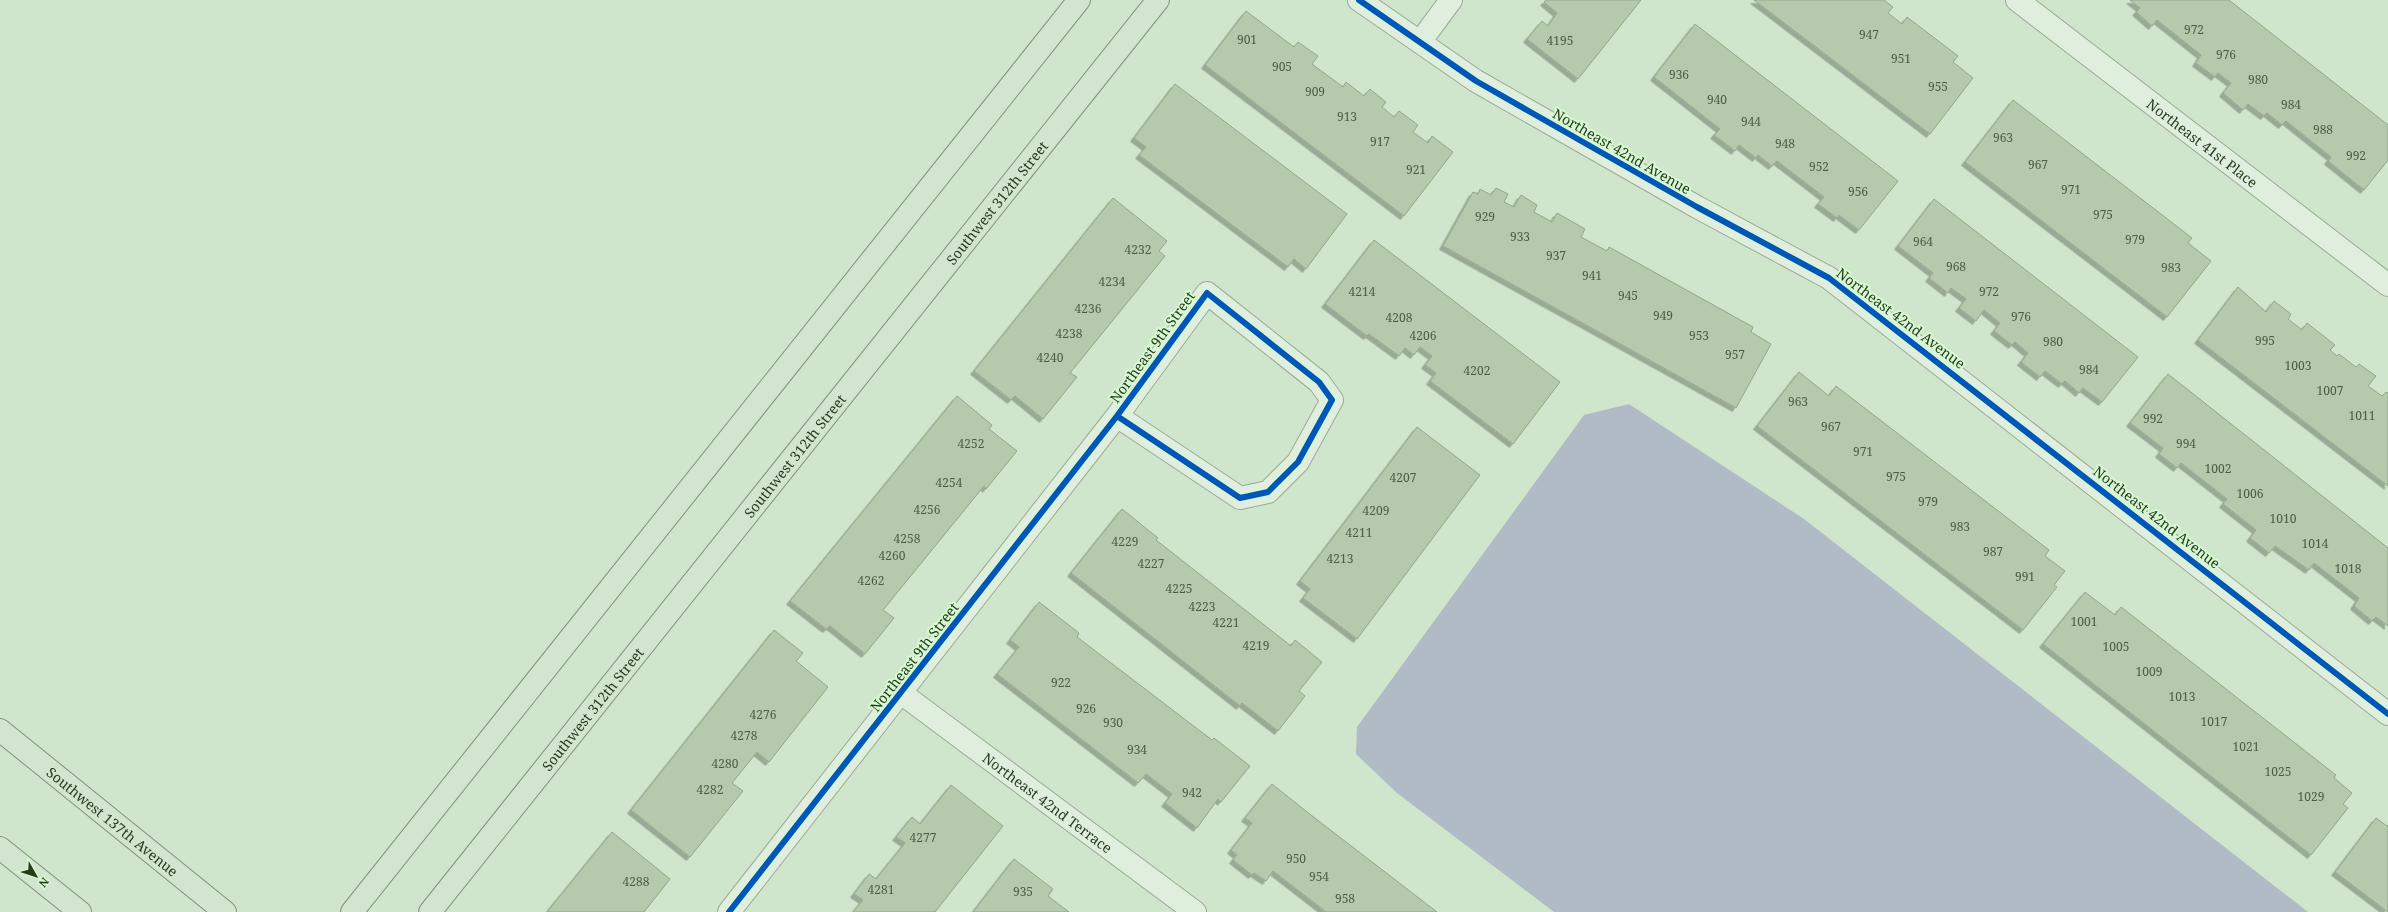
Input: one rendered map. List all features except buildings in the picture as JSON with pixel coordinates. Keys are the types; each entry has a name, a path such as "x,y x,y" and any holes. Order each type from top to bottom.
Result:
{"main road":[{"path":"352,912 1078,0"},
{"name":"Southwest 312th Street","path":"430,912 1158,0"},
{"name":"Southwest 137th Avenue","path":"0,730 225,912"},
{"path":"0,848 80,912"}],"street":[{"name":"Northeast 42nd Avenue","path":"1359,0 1483,85 1697,208 1828,278 2388,714"},
{"path":"1420,42 1451,0"},
{"name":"Northeast 41st Place","path":"2017,0 2388,285"},
{"name":"Northeast 9th Street","path":"729,912 1117,416 1207,293 1319,382 1332,400 1298,462 1268,492 1240,498 1117,416"},
{"name":"Northeast 42nd Terrace","path":"901,693 1195,912"}],"shaded area":[{"path":"1629,404 1804,519 2308,912 1554,912 1397,793 1356,754 1357,727 1584,415"}],"cycle path":[{"path":"1359,0 1476,81 1697,207 1829,278 2388,714"},
{"path":"729,912 1117,416 1207,293 1319,382 1332,400 1298,462 1268,492 1240,498 1117,416"}]}
